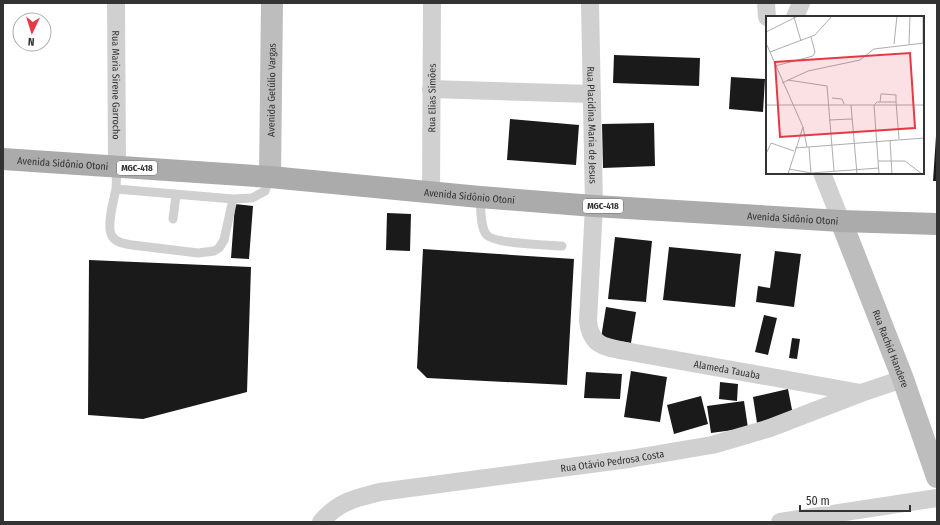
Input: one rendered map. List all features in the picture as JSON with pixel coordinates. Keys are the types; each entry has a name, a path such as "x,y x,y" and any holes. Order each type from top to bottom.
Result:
{"main road":[{"name":"Avenida Sidônio Otoni","path":"3,160 117,166 270,177 594,206 841,221 937,224"}],"street":[{"name":"Rua Maria Sirene Garrocho","path":"116,3 117,166"},
{"name":"Avenida Getúlio Vargas","path":"270,177 272,3"},
{"name":"Rua Elias Simões","path":"431,192 432,3"},
{"name":"Rua Placidina Maria de Jesus","path":"590,3 594,206 588,321 589,333 595,341"},
{"path":"766,3 767,16"},
{"path":"795,16 801,3"},
{"path":"431,89 592,94"},
{"path":"822,174 841,221"},
{"name":"Rua Rachid Handere","path":"841,221 903,379 937,477"},
{"name":"Alameda Tauaba","path":"595,341 609,348 861,393"},
{"name":"Rua Otávio Pedrosa Costa","path":"321,522 330,511 351,500 380,492 629,459 712,445 770,428 861,393 903,379"},
{"path":"780,522 937,498"}],"lane":[{"path":"117,166 116,189 110,228 111,235 115,240 121,243 198,253 214,251 219,248 224,240 233,200"},
{"path":"116,189 233,200 252,198 259,195 265,191 270,177"},
{"path":"173,219 176,195"},
{"path":"480,197 483,227 486,235 492,239 504,242 562,246"}],"building":[{"path":"614,55 700,58 699,86 613,83"},
{"path":"731,77 765,79 763,112 729,109"},
{"path":"510,119 579,125 576,165 507,160"},
{"path":"654,123 655,166 603,168 602,124"},
{"path":"936,136 937,181 933,181"},
{"path":"235,204 253,206 249,259 231,258"},
{"path":"387,213 411,214 410,251 386,250"},
{"path":"615,237 652,241 646,302 608,299"},
{"path":"669,247 741,254 735,307 663,300"},
{"path":"423,249 574,259 567,385 427,378 417,368"},
{"path":"775,251 801,254 794,307 756,302 758,286 770,288"},
{"path":"89,260 251,267 247,392 143,419 88,415"},
{"path":"606,307 636,312 631,343 601,338"},
{"path":"764,315 777,318 768,355 755,352"},
{"path":"792,338 800,339 797,359 789,358"},
{"path":"631,371 667,377 660,422 624,417"},
{"path":"586,372 622,374 620,399 584,398"},
{"path":"720,382 738,384 737,401 719,399"},
{"path":"788,389 793,415 757,423 753,397"},
{"path":"701,396 708,424 674,434 667,405"},
{"path":"744,401 748,428 711,433 707,406"}]}
